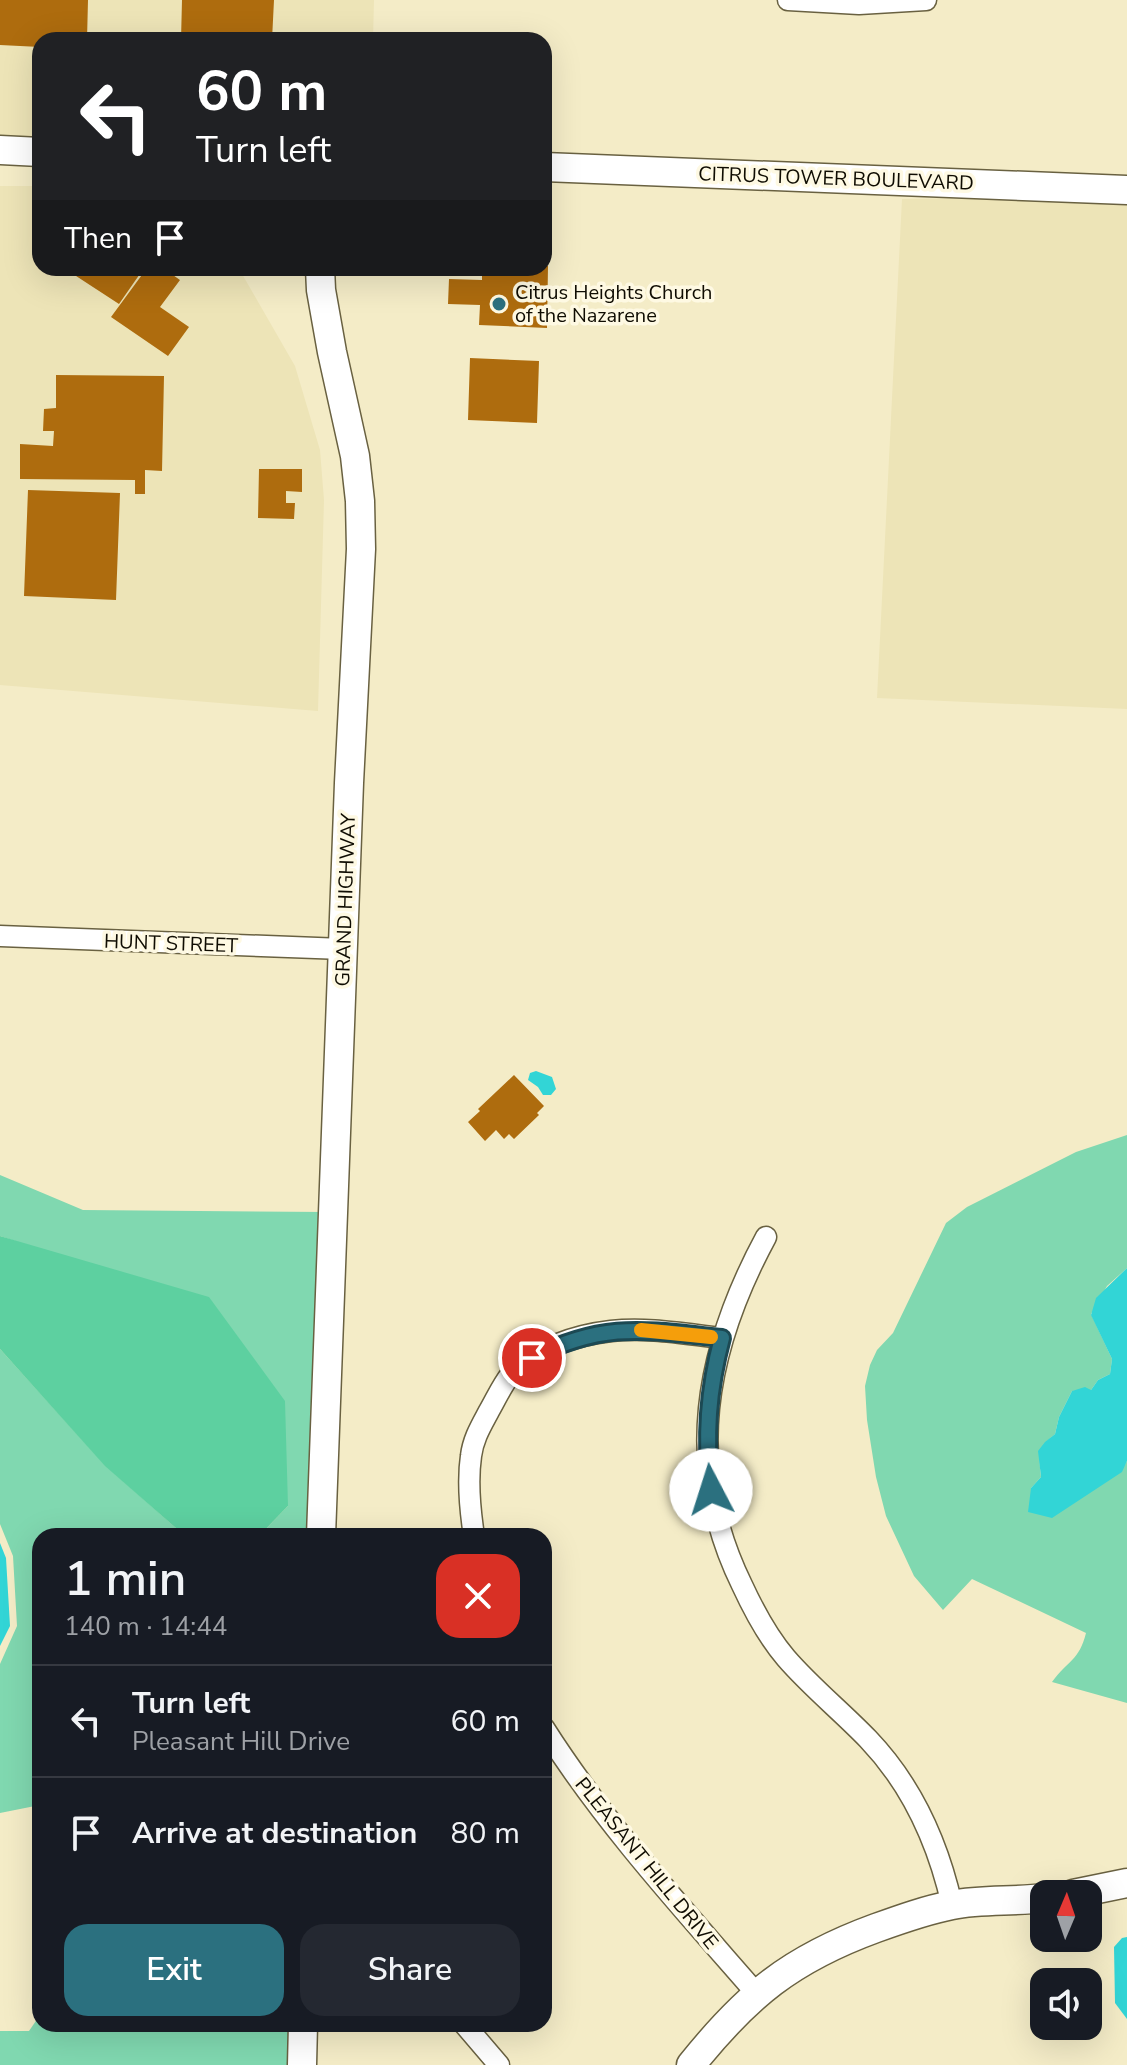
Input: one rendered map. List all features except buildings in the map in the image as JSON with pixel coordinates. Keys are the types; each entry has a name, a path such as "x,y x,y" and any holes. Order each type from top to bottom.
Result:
{"street":[{"path":"788,0 859,4 926,0"},
{"path":"0,150 32,152"},
{"name":"CITRUS TOWER BOULEVARD","path":"552,167 1127,190"},
{"name":"GRAND HIGHWAY","path":"320,276 355,456 361,549 321,1528"},
{"name":"HUNT STREET","path":"0,936 343,949"},
{"path":"766,1237 745,1275 713,1371 707,1412 707,1452 718,1529 733,1567 770,1638 833,1708 868,1739 917,1807 942,1860 952,1905"},
{"path":"473,1528 469,1484 476,1435 513,1372 545,1351 584,1335 645,1330 722,1338"},
{"name":"PLEASANT HILL DRIVE","path":"552,1741 623,1838 756,1993"},
{"path":"1102,1888 1127,1883"},
{"path":"691,2065 722,2026 756,1993 819,1950 915,1914 952,1905 1030,1899"},
{"path":"302,2065 303,2032"},
{"path":"471,2032 499,2065"}],"shaded area":[{"path":"0,0 374,0 373,32 32,32 32,142 0,141"},
{"path":"0,186 32,186 32,276 243,276 295,366 320,450 324,500 318,711 0,685"},
{"path":"1037,197 1127,200 1127,709 877,698 902,199"}],"green space":[{"path":"1127,1135 1127,1268 1107,1286 1091,1314 1112,1359 1110,1374 1098,1380 1091,1390 1072,1391 1059,1417 1055,1434 1041,1453 1041,1477 1031,1488 1098,1484 1120,1472 1127,1461 1127,1703 1052,1682 1076,1655 1086,1633 972,1579 943,1610 914,1576 886,1516 876,1477 865,1386 877,1350 893,1333 946,1223 967,1207 1076,1152"},
{"path":"0,1175 83,1210 327,1212 313,1528 267,1528 288,1506 30,1246 0,1236"},
{"path":"0,1236 209,1297 285,1401 288,1506 267,1528 176,1528 105,1466 0,1349"},
{"path":"0,1349 105,1465 176,1528 32,1528 32,1807 0,1813 0,1664 17,1626 13,1556 0,1524"},
{"path":"32,2027 32,2032 290,2032 288,2065 0,2065 0,2031 29,2031"}],"water":[{"path":"536,1071 552,1077 556,1089 551,1095 543,1095 528,1080 530,1073"},
{"path":"1127,1268 1127,1461 1122,1472 1052,1518 1028,1512 1031,1488 1041,1477 1038,1451 1055,1434 1059,1417 1072,1391 1085,1387 1091,1390 1098,1380 1110,1374 1112,1359 1091,1315 1096,1298"},
{"path":"0,1543 6,1558 10,1626 0,1646"},
{"path":"1127,1937 1127,2019 1115,2003 1114,1947"}],"slow traffic":[{"path":"641,1330 711,1337"}],"place":[{"name":"Citrus Heights Church of the Nazarene","path":"499,304"}],"route":[{"path":"532,1358 584,1335 613,1331 645,1330 722,1338 707,1412 711,1490"}]}
